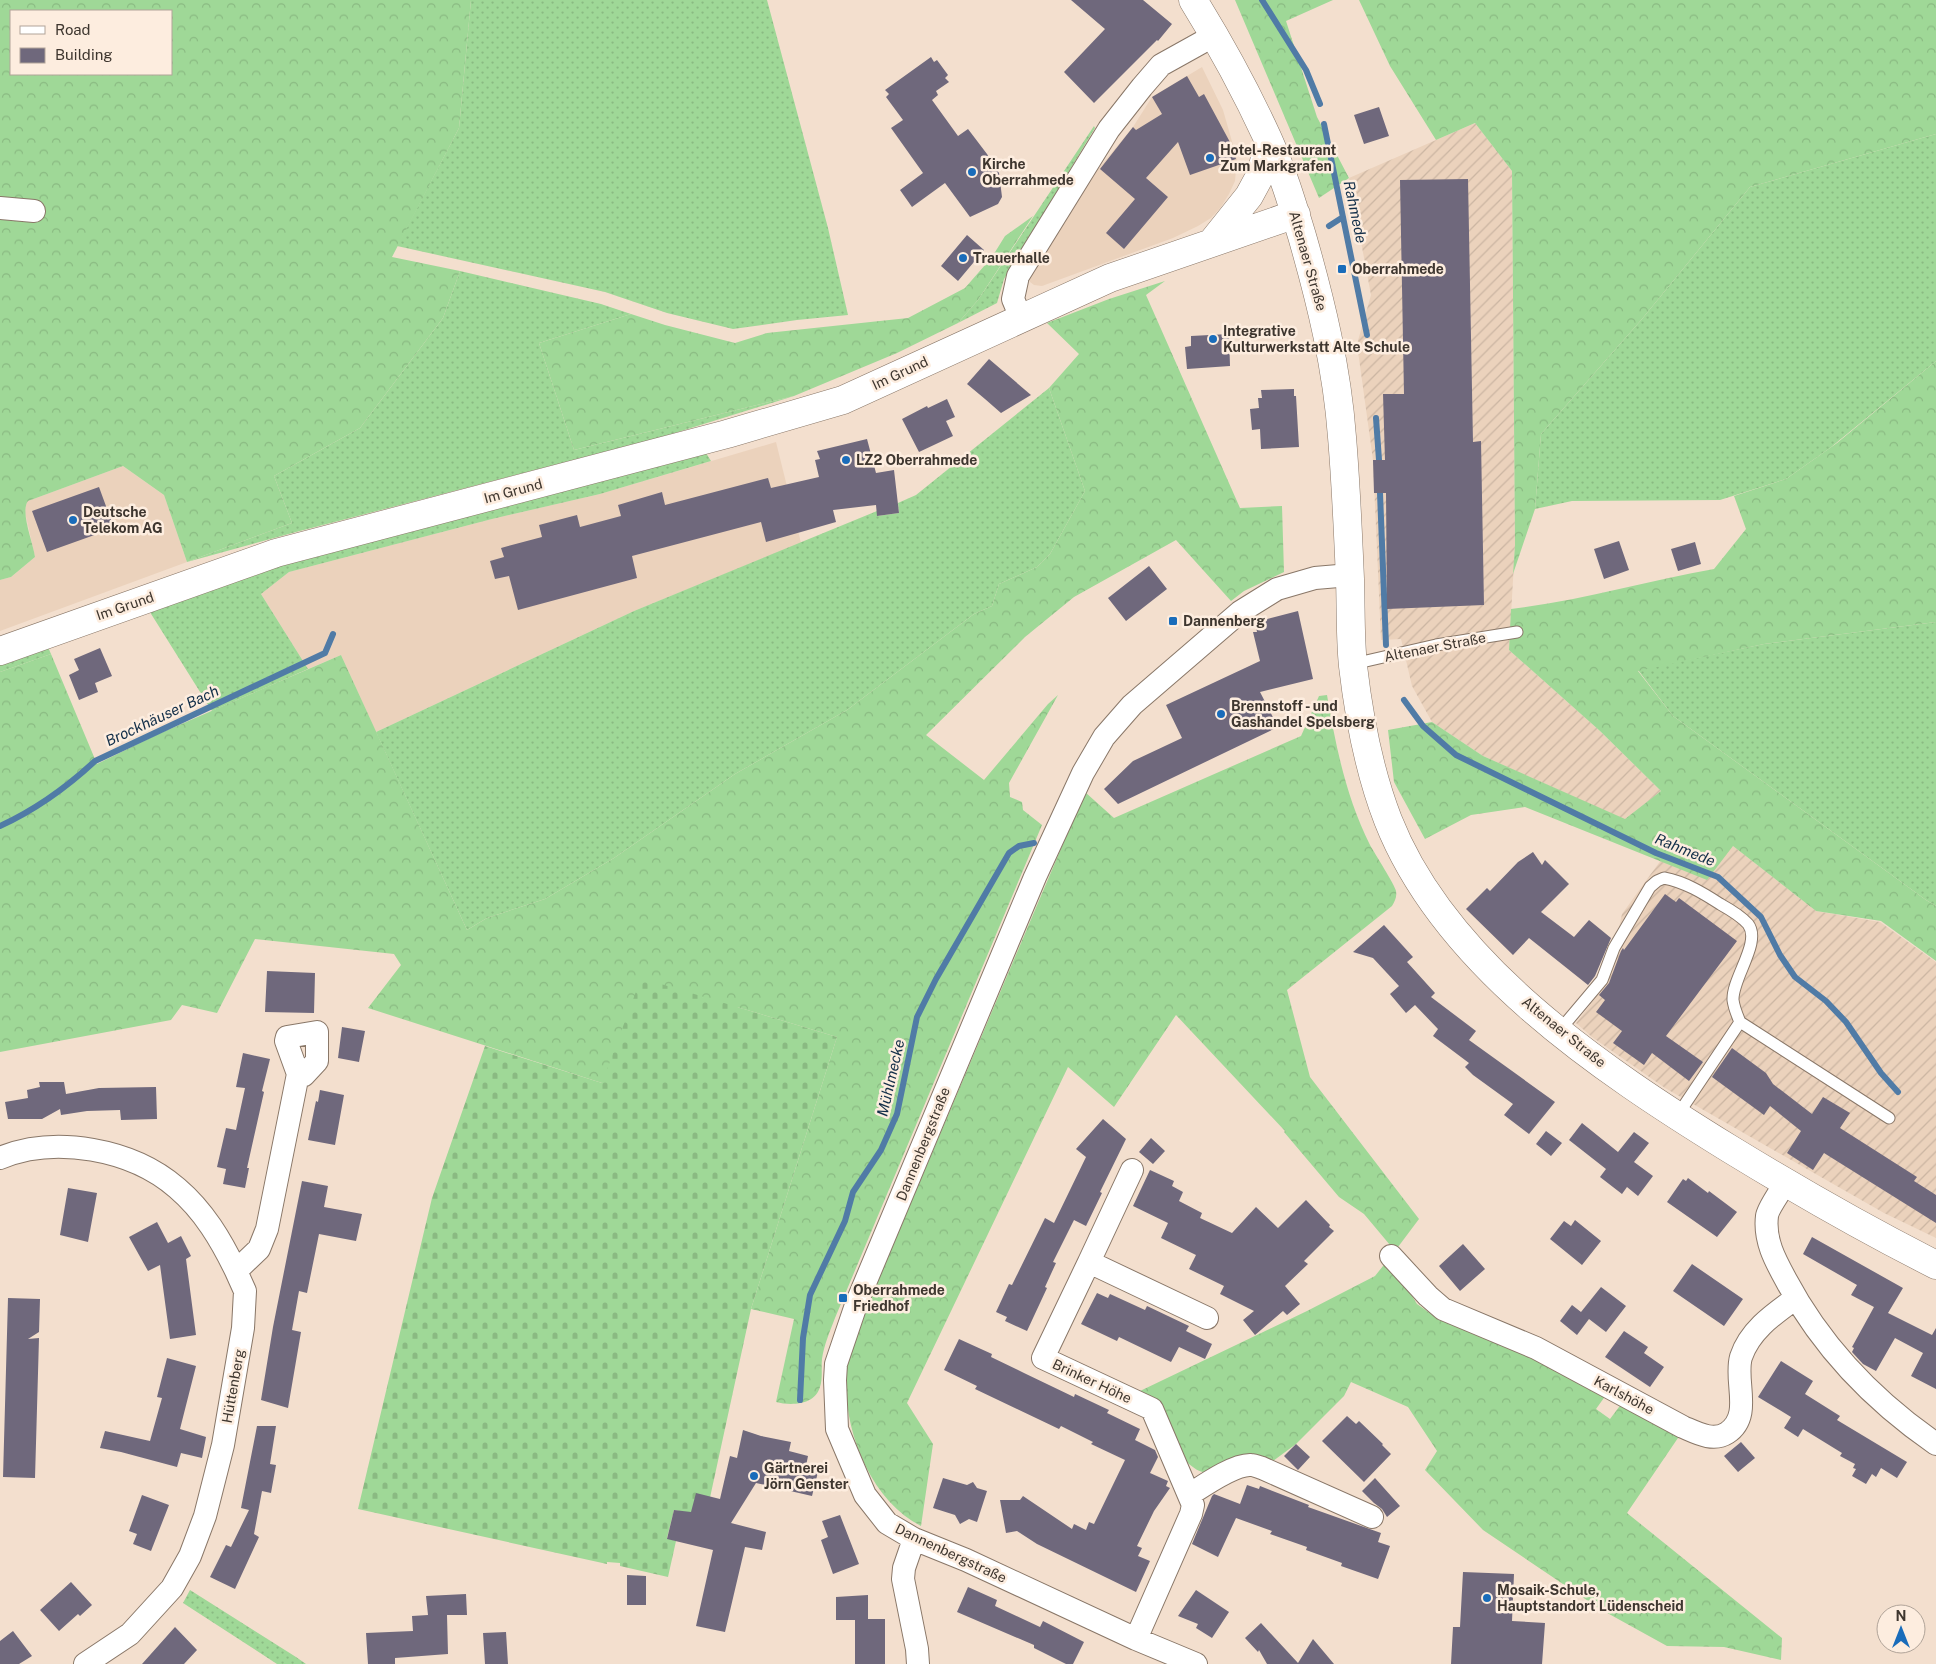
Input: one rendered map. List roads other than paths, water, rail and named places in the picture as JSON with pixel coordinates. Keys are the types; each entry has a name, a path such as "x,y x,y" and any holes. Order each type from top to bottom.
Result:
{"main road":[{"name":"Altenaer Straße","path":"1193,0 1215,36 1269,142 1296,214 1328,330 1342,432 1353,664 1368,759 1388,821 1408,862 1435,905 1480,960 1559,1031 1677,1116 1859,1226 1936,1265"},
{"path":"1213,242 1249,196 1261,174 1269,142"},
{"name":"Im Grund","path":"0,651 276,553 727,434 843,400 1110,278 1296,214"}],"street":[{"path":"1021,318 1013,299 1018,276 1109,129 1161,66 1215,36"},
{"path":"0,208 34,211"},
{"name":"Dannenbergstraße","path":"1196,1664 1156,1656 1136,1639 966,1560 914,1539 887,1523 866,1495 836,1430 834,1380 836,1364 857,1302 1031,886 1083,773 1104,737 1132,705 1240,612 1277,589 1310,579 1350,575"},
{"path":"236,1271 259,1249 267,1229 298,1074"},
{"name":"Hüttenberg","path":"0,1158 44,1147 85,1148 114,1154 139,1165 177,1187 207,1219 221,1241 245,1290 243,1328 223,1445 205,1516 190,1556 166,1596 130,1634 85,1664"},
{"name":"Brinker Höhe","path":"1132,1170 1043,1358 1152,1410 1193,1505 1191,1514 1136,1639"},
{"path":"1786,1183 1768,1213 1767,1232 1774,1257 1796,1298 1831,1349 1852,1373 1901,1418 1936,1444"},
{"name":"Karlshöhe","path":"1390,1256 1443,1309 1536,1348 1683,1427 1698,1434 1717,1437 1732,1430 1742,1409 1741,1357 1750,1340 1764,1322 1796,1298"},
{"path":"1089,1262 1207,1318"},
{"path":"1189,1495 1212,1480 1250,1464 1372,1517"},
{"path":"914,1539 904,1568 903,1579 916,1641 918,1664"}],"lane":[{"name":"Altenaer Straße","path":"1353,664 1436,645 1517,632"},
{"path":"1559,1031 1602,980 1614,948 1650,887 1664,878 1701,892 1734,912 1748,924 1752,932 1751,945 1734,991 1735,1010 1740,1022 1889,1118"},
{"path":"1677,1116 1740,1022"}],"waterway":[{"name":"Rahmede","path":"1262,0 1306,70 1320,104"},
{"name":"Rahmede","path":"1324,124 1367,335"},
{"name":"Brockhäuser Bach","path":"1329,226 1343,217"},
{"name":"Rahmede","path":"1376,418 1379,460"},
{"name":"Rahmede","path":"1380,493 1386,645"},
{"name":"Brockhäuser Bach","path":"0,826 26,813 50,797 95,761 325,653 333,634"},
{"name":"Rahmede","path":"1404,700 1423,726 1456,755 1656,853 1718,877 1761,917 1780,955 1795,977 1826,1001 1846,1022 1881,1073 1898,1092"},
{"name":"Mühlmecke","path":"800,1400 803,1338 810,1295 845,1221 853,1192 881,1150 897,1114 917,1017 936,979 1009,853 1019,846 1034,843"}],"place":[{"name":"Hotel-Restaurant Zum Markgrafen","path":"1210,158"},
{"name":"Kirche Oberrahmede","path":"972,172"},
{"name":"Trauerhalle","path":"963,258"},
{"name":"Oberrahmede","path":"1342,269"},
{"name":"Integrative Kulturwerkstatt Alte Schule","path":"1213,339"},
{"name":"LZ2 Oberrahmede","path":"846,460"},
{"name":"Deutsche Telekom AG","path":"73,520"},
{"name":"Dannenberg","path":"1173,621"},
{"name":"Brennstoff - und Gashandel Spelsberg","path":"1221,714"},
{"name":"Oberrahmede Friedhof","path":"843,1298"},
{"name":"Gärtnerei Jörn Genster","path":"754,1476"},
{"name":"Mosaik-Schule, Hauptstandort Lüdenscheid","path":"1487,1598"}]}
